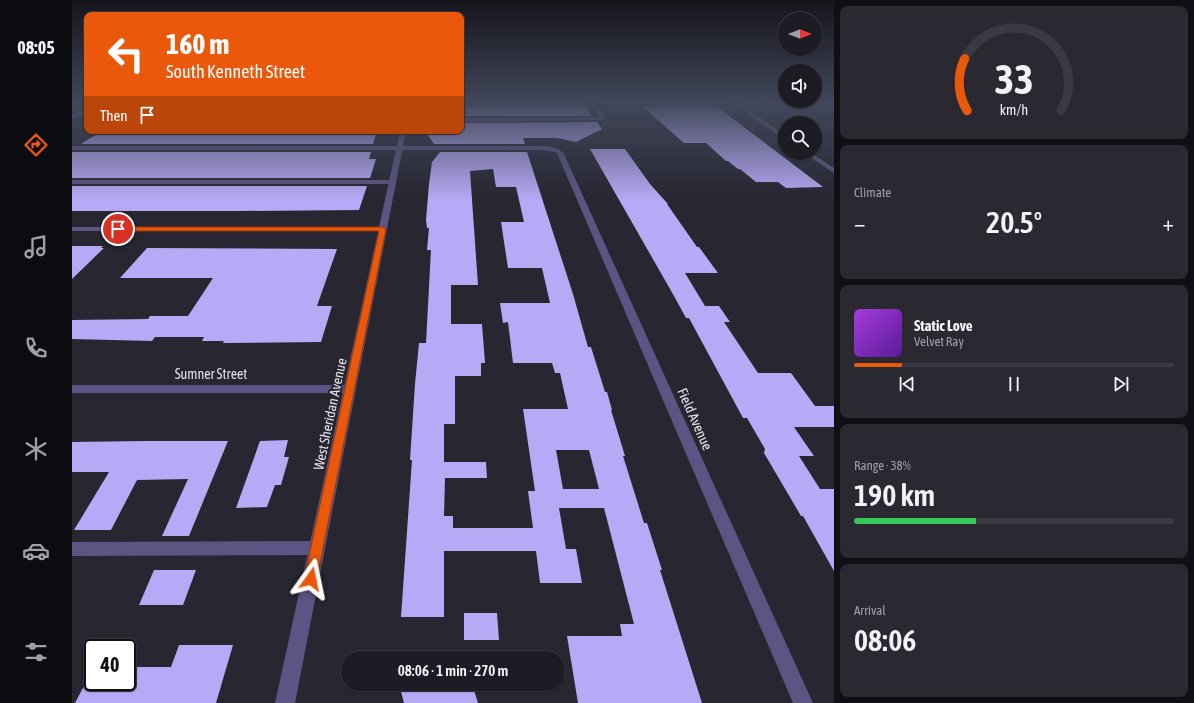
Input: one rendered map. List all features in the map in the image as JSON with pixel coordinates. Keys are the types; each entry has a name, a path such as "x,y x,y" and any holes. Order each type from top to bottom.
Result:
{"street":[{"name":"West Sheridan Avenue","path":"285,703 402,135"},
{"path":"72,148 400,148"},
{"name":"Field Avenue","path":"400,148 538,148 555,150 561,154 803,703"},
{"path":"818,160 834,171"},
{"path":"72,182 393,182"},
{"path":"72,229 383,229"},
{"name":"Sumner Street","path":"72,389 350,389"},
{"path":"72,549 317,548"}],"building":[{"path":"96,135 376,135 373,144 81,144"},
{"path":"428,135 590,135 576,142 557,138 523,138 525,144 434,144"},
{"path":"675,135 754,135 778,153 778,160 787,160 823,187 786,188 778,182 756,182 740,169 726,161 706,143 684,143"},
{"path":"590,149 625,149 650,184 668,204 697,247 699,247 718,273 685,273 705,306 719,306 730,322 724,322 758,373 791,373 815,406 834,406 834,427 794,427 814,456 799,456 820,489 834,489 834,571 803,516 801,516 764,453 765,449 747,418 743,418 689,318 686,318"},
{"path":"72,152 371,152 369,159 376,159 370,178 72,178"},
{"path":"440,152 527,152 573,294 588,347 591,347 605,392 607,392 625,456 623,456 644,523 647,523 662,570 660,570 702,703 578,703 567,636 622,636 620,624 634,624 604,508 559,508 566,549 576,549 582,583 540,583 536,551 444,551 444,617 401,617 412,460 410,460 415,384 419,343 426,343 431,250 427,250 429,228 427,228 426,220 432,162","holes":["493,169 496,187 516,187 524,222 501,222 508,268 542,268 550,303 500,303 503,323 508,322 513,363 552,363 555,373 560,373 568,409 523,409 535,491 528,491 533,528 453,528 453,516 444,516 445,478 487,478 486,462 444,462 444,424 455,424 455,376 481,376 481,363 485,363 482,324 451,324 451,285 478,285 470,171","556,450 589,450 599,489 563,489"]},
{"path":"72,186 367,186 359,210 72,211"},
{"path":"72,246 103,246 101,248 104,248 72,279"},
{"path":"147,248 337,249 317,306 332,306 321,342 223,343 224,341 202,341 204,337 155,337 152,341 72,339 72,320 148,319 150,316 188,316 213,278 120,278"},
{"path":"288,440 284,457 289,457 281,485 275,485 267,507 236,508 260,441"},
{"path":"228,441 189,536 162,536 188,479 137,480 111,530 74,530 109,472 72,472 72,442"},
{"path":"154,570 196,570 183,605 139,605"},
{"path":"464,613 497,613 499,640 464,640"},
{"path":"179,645 233,645 216,703 75,703 84,686 84,691 136,691 136,667 171,667"},
{"path":"401,691 474,691 478,703 404,703"}],"route":[{"path":"118,229 383,229 311,579"}]}
